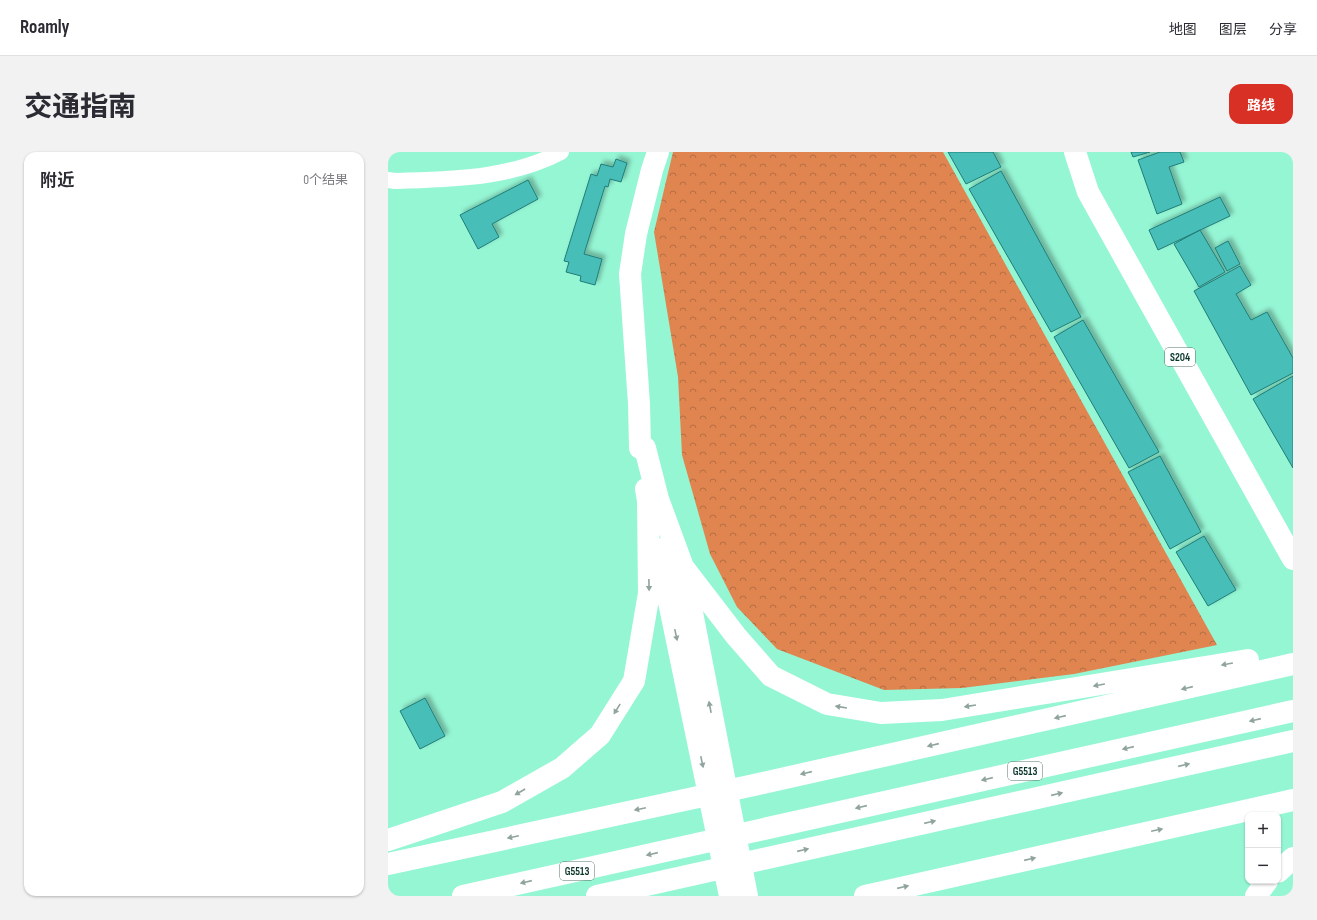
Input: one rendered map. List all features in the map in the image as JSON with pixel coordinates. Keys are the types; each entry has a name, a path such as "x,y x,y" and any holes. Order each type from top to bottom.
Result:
{"main road":[{"path":"388,840 502,802 562,768 600,735 634,681 649,593 648,501 639,404 630,274 636,234 658,152"},
{"path":"1066,152 1088,192"},
{"name":"S204","path":"1075,152 1088,192 1293,559"},
{"path":"643,448 658,499 683,567 747,896"},
{"path":"648,501 730,896"},
{"path":"683,567 736,636 771,676 827,704 881,713 942,710 1293,652"},
{"path":"388,864 754,785 1293,664"},
{"name":"G5513","path":"463,896 1293,711"},
{"name":"G5513","path":"597,896 1293,741"},
{"path":"865,896 1293,800"},
{"path":"1281,869 1293,858"},
{"path":"1256,896 1265,884"}],"street":[{"path":"388,180 466,178 516,169 544,161 561,152"}],"green space":[{"path":"673,152 943,152 1217,645 1074,674 962,688 884,690 777,649 737,607 710,554 682,455 678,377 654,232"}],"building":[{"path":"948,152 993,152 1001,167 966,184"},
{"path":"1131,152 1150,152 1133,157"},
{"path":"1160,152 1180,152 1184,162 1169,167 1182,204 1157,214 1138,160"},
{"path":"616,159 627,163 621,182 610,179 608,187 605,186 584,254 602,259 595,285 580,281 581,276 566,272 569,262 564,261 591,174 597,176 601,164 613,167"},
{"path":"1001,171 1081,317 1051,332 969,189"},
{"path":"528,180 538,199 492,224 499,237 478,249 460,215"},
{"path":"1220,197 1230,216 1158,250 1149,230"},
{"path":"1200,230 1225,272 1199,287 1174,244"},
{"path":"1228,241 1240,264 1227,271 1215,248"},
{"path":"1240,266 1251,285 1236,294 1251,320 1267,312 1293,358 1293,373 1251,395 1194,291"},
{"path":"1083,320 1159,452 1129,468 1054,337"},
{"path":"1293,376 1293,468 1253,399"},
{"path":"1160,456 1201,532 1170,549 1128,472"},
{"path":"1204,536 1236,590 1208,606 1176,552"},
{"path":"425,698 445,736 420,749 400,711"}]}
